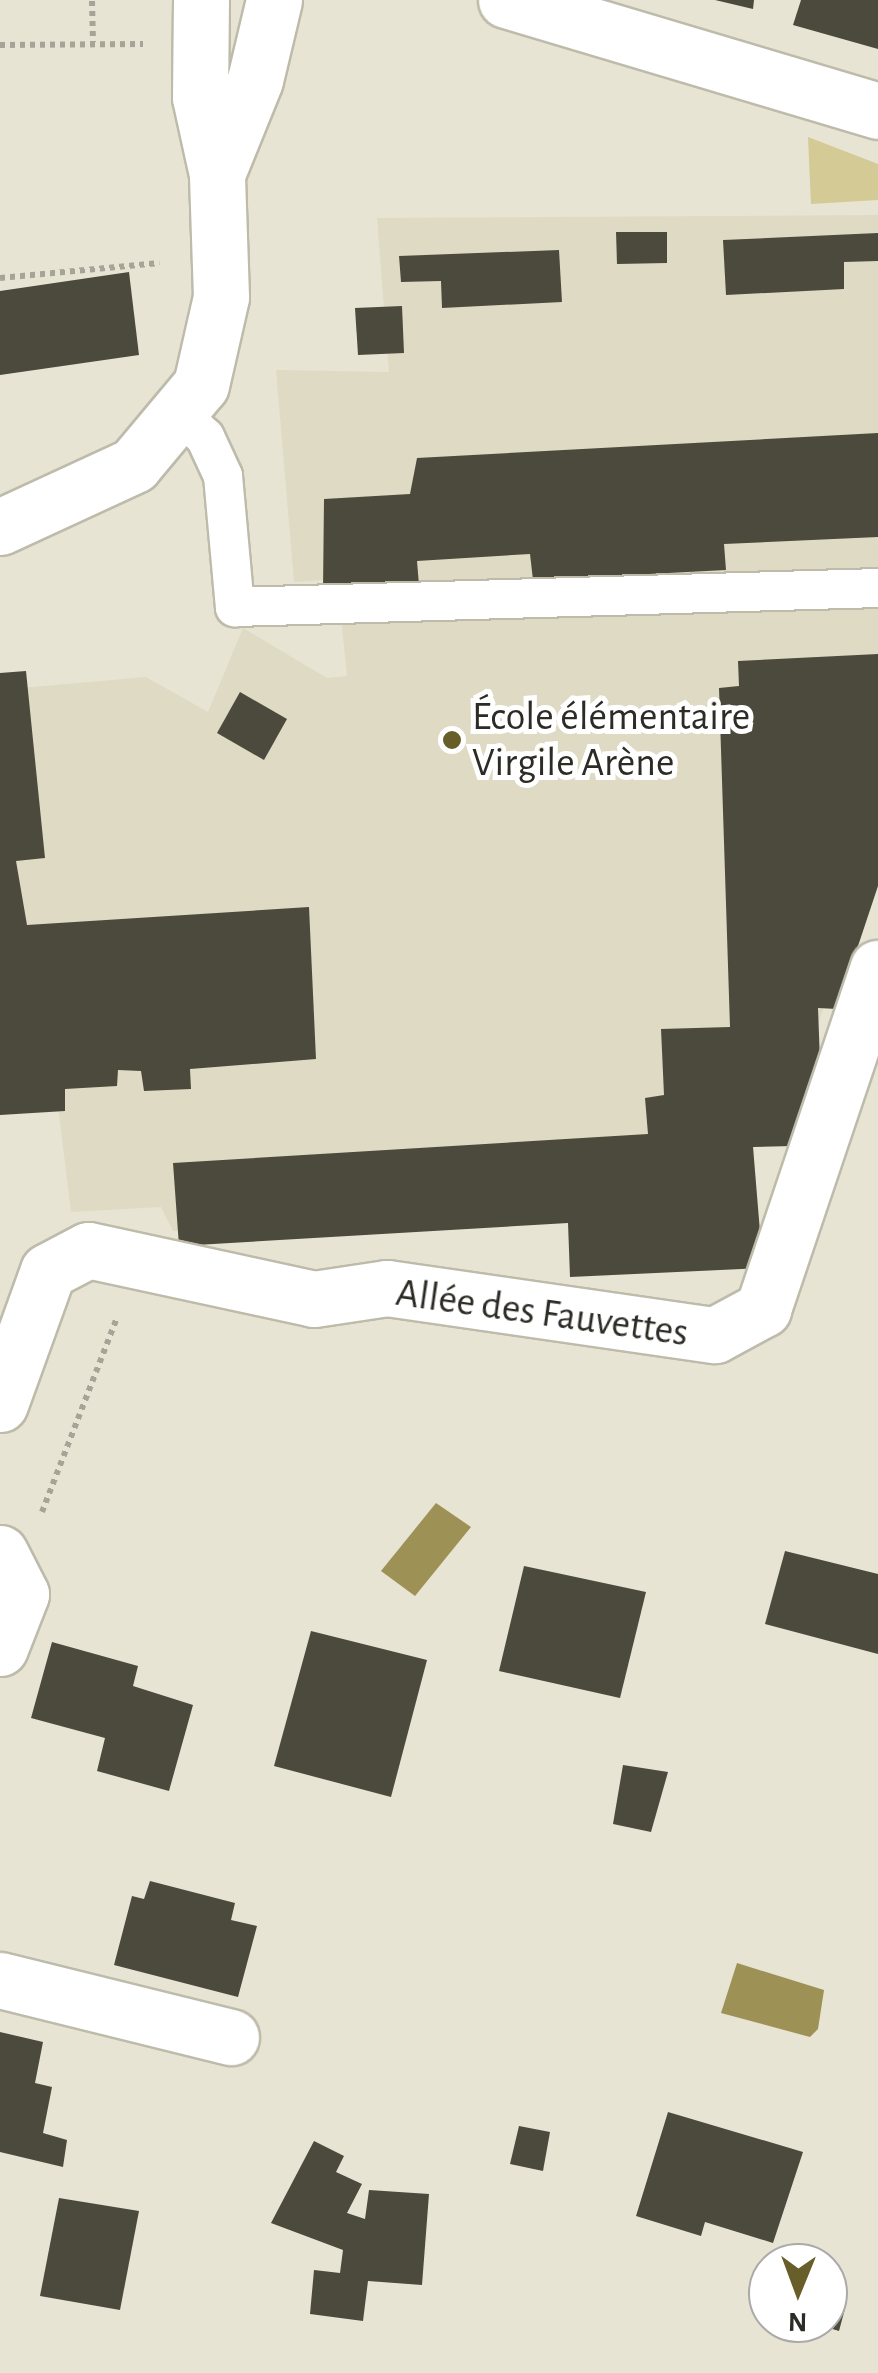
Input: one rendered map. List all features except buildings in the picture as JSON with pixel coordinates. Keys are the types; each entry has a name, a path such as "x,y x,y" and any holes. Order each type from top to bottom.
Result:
{"street":[{"path":"0,527 134,465 180,415 218,329 217,174 200,97 201,0"},
{"path":"217,174 255,80 274,0"},
{"path":"506,0 599,10 878,111"},
{"name":"Allée des Fauvettes","path":"0,1404 48,1271 88,1250 314,1300 388,1288 715,1336 762,1309 878,968"},
{"path":"0,1648 21,1594 9,1563"},
{"path":"0,1980 231,2036"}],"lane":[{"path":"180,415 220,466 234,607 878,588"}],"path":[{"path":"92,1 92,42"},
{"path":"0,45 119,43"},
{"path":"0,278 169,263"},
{"path":"9,1563 139,1261"}],"shaded area":[{"path":"808,137 878,164 878,200 811,204"},
{"name":"École élémentaire Virgile Arène","path":"878,215 878,844 783,1130 753,1132 759,1251 566,1212 173,1231 161,1207 71,1212 56,1090 0,849 21,688 146,677 208,712 243,628 327,678 347,676 337,579 294,582 276,370 389,372 377,218"},
{"path":"436,1503 471,1527 415,1596 381,1571"},
{"path":"737,1963 824,1990 818,2029 810,2037 721,2013"}],"place":[{"name":"École élémentaire Virgile Arène","path":"452,740"}]}
